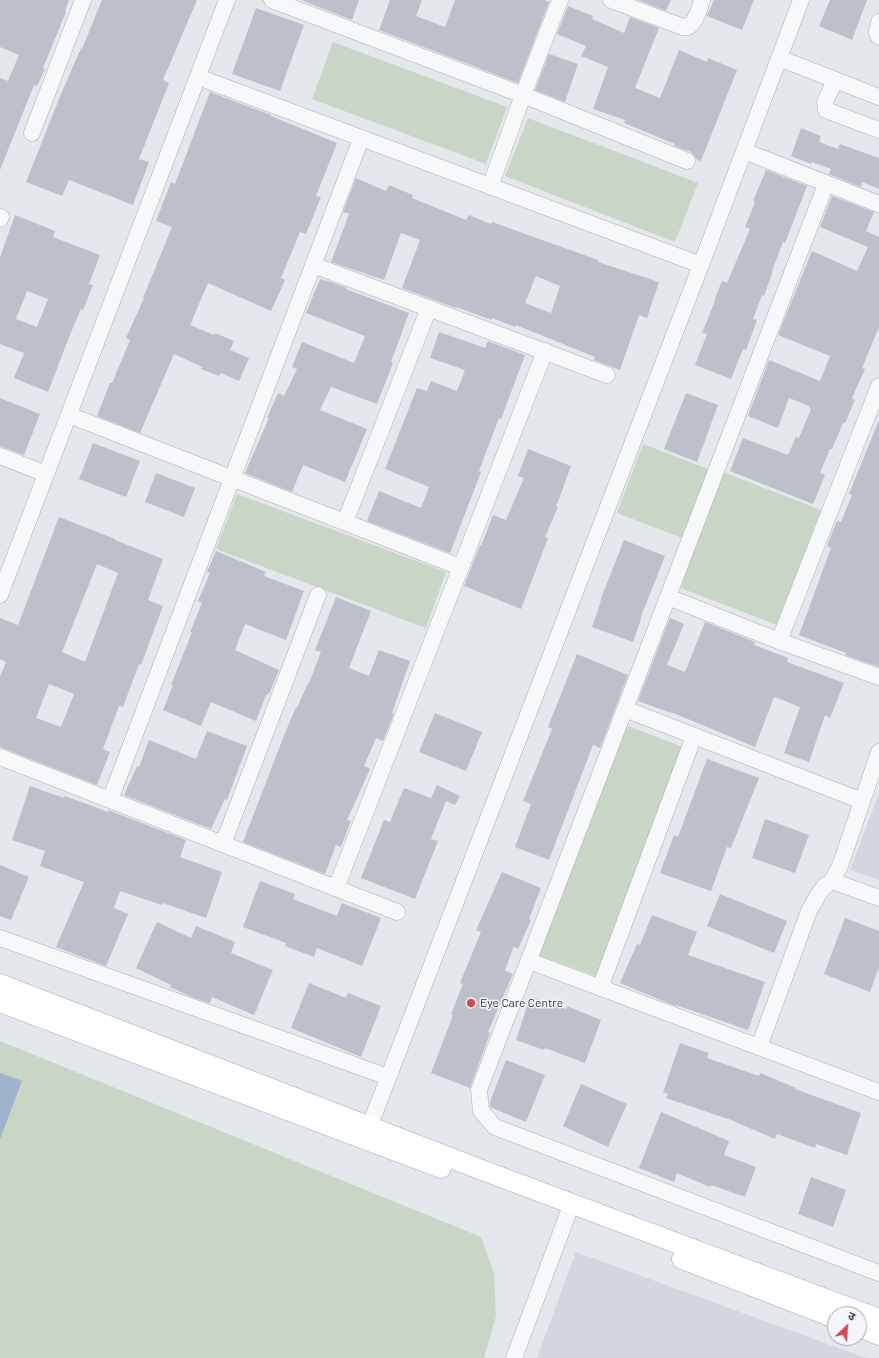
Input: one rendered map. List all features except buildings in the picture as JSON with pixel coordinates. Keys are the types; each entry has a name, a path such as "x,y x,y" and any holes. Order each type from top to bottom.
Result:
{"main road":[{"path":"0,984 367,1133"},
{"path":"0,1002 367,1133 569,1209 879,1319"},
{"path":"569,1209 827,1315"},
{"path":"867,1330 879,1335"}],"street":[{"path":"32,133 83,0"},
{"path":"1,588 227,0"},
{"path":"272,0 523,95 688,162"},
{"path":"490,187 523,95 560,0"},
{"path":"611,0 682,27 688,27 693,24 702,0"},
{"path":"367,1133 701,265 801,0"},
{"path":"879,22 877,32 879,37"},
{"path":"779,58 879,97"},
{"path":"198,77 701,265"},
{"path":"835,80 825,102 826,110 879,130"},
{"path":"110,800 361,139"},
{"path":"744,151 879,204"},
{"path":"826,184 479,1090 481,1112 494,1127 879,1273"},
{"path":"313,265 607,375"},
{"path":"345,522 429,308"},
{"path":"336,888 545,351"},
{"path":"779,641 879,386"},
{"path":"69,414 460,567"},
{"path":"0,456 46,474"},
{"path":"223,844 318,595"},
{"path":"668,597 779,641 879,678"},
{"path":"625,709 862,801"},
{"path":"600,988 694,736"},
{"path":"759,1047 809,911 824,887 832,881 840,866 879,752"},
{"path":"0,757 397,912"},
{"path":"832,881 879,898"},
{"path":"0,938 388,1077"},
{"path":"529,961 879,1092"},
{"path":"514,1358 569,1209"}],"shaded area":[{"path":"879,793 879,880 850,870"},
{"path":"576,1252 827,1344 827,1346 833,1346 866,1358 537,1358"}],"green space":[{"path":"333,42 507,107 486,164 312,99"},
{"path":"528,118 698,183 675,242 505,176"},
{"path":"643,444 708,469 682,538 617,513"},
{"path":"723,472 821,510 777,625 678,587"},
{"path":"237,494 446,572 426,628 216,549"},
{"path":"625,725 683,747 596,976 538,955"},
{"path":"0,1041 481,1237 494,1273 496,1316 484,1358 0,1358"}],"water":[{"path":"0,1073 22,1081 0,1139"}],"place":[{"name":"Eye Care Centre","path":"471,1003"}]}
